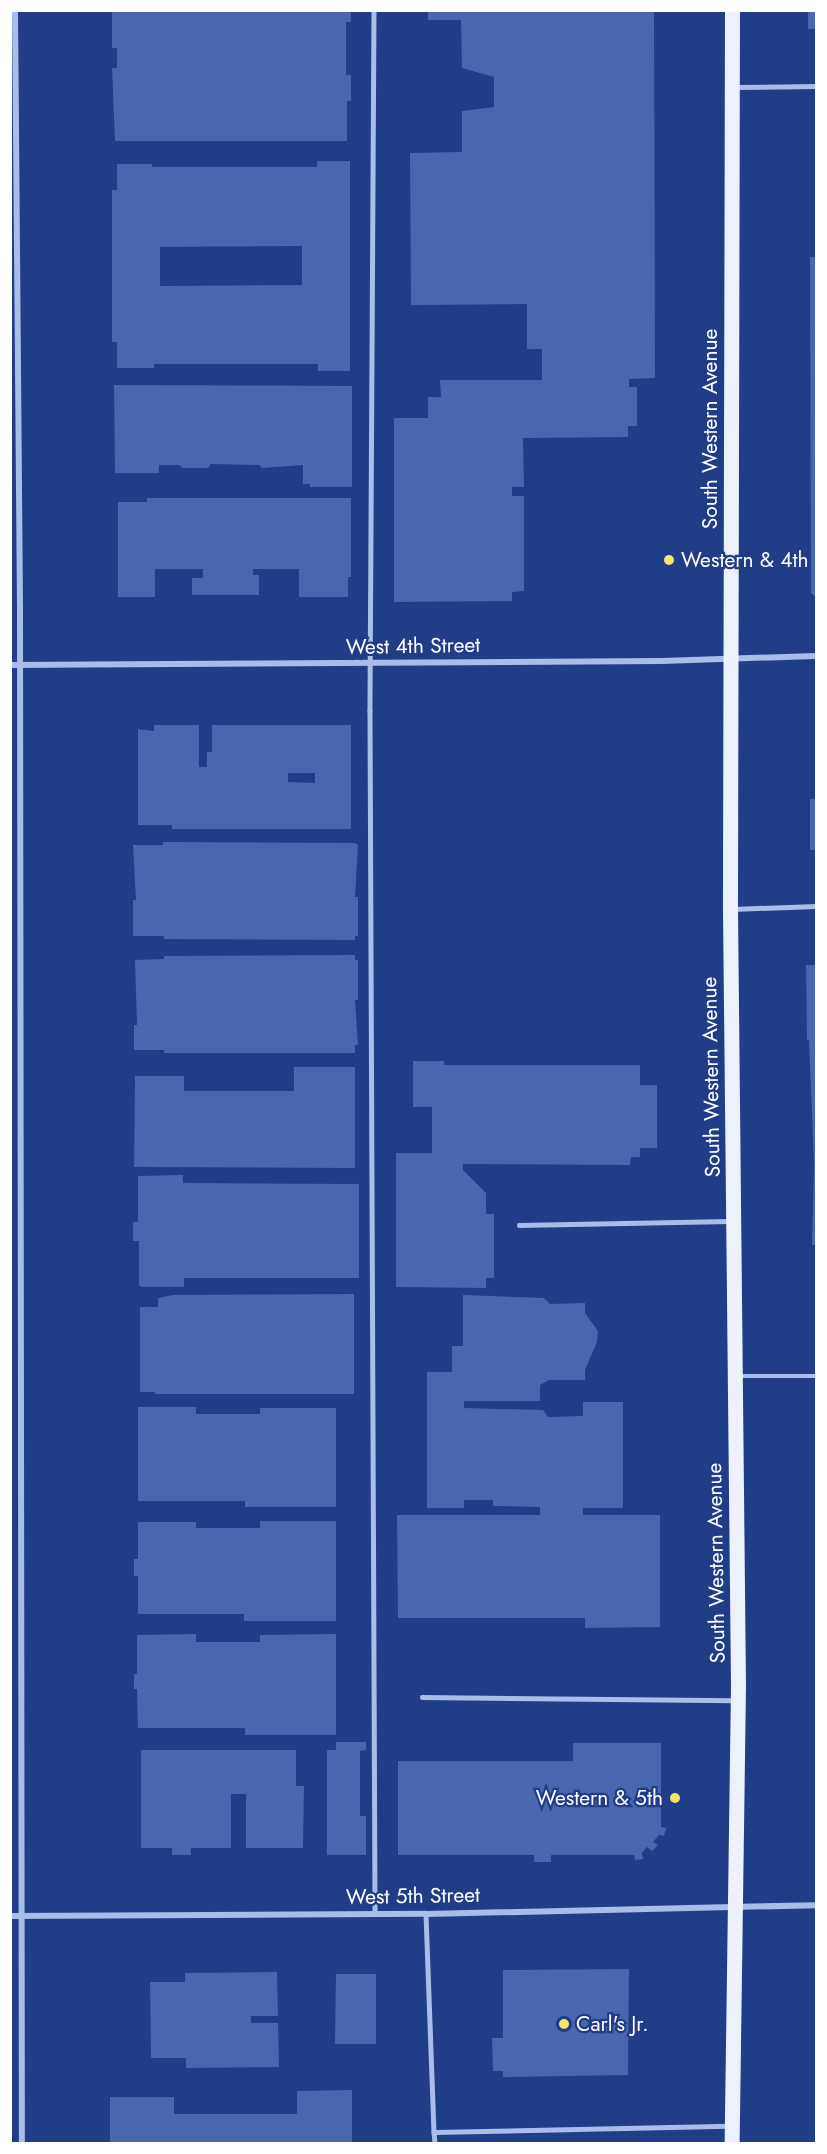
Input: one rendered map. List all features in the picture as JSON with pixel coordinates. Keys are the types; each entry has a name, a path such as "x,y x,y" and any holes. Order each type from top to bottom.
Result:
{"main road":[{"name":"South Western Avenue","path":"732,10 730,909 737,1700 732,2144"}],"street":[{"path":"15,10 20,665 22,2144"},
{"name":"West 4th Street","path":"10,665 662,661 816,656"},
{"name":"West 5th Street","path":"10,1916 426,1914 816,1905"}],"lane":[{"path":"374,10 370,663 375,1913"},
{"path":"732,87 816,86"},
{"path":"730,909 816,906"},
{"path":"519,1225 733,1221"},
{"path":"735,1376 816,1376"},
{"path":"422,1697 737,1700"},
{"path":"426,1914 435,2144"},
{"path":"434,2132 732,2126"}],"building":[{"path":"112,10 351,10 351,22 346,22 346,75 351,75 351,101 347,101 347,141 115,141 112,68 117,68 117,48 112,48"},
{"path":"428,10 654,10 655,378 629,379 629,387 637,387 637,426 628,426 628,437 523,438 524,487 512,487 512,496 524,496 524,591 512,592 512,601 394,602 394,418 428,418 428,397 441,397 440,380 542,380 542,349 527,349 527,304 411,305 410,153 462,152 462,111 494,107 494,77 462,68 461,20 428,20"},
{"path":"808,10 816,10 816,29 808,29"},
{"path":"317,161 350,161 350,371 318,371 318,364 154,364 154,368 117,368 117,342 112,342 112,190 117,190 117,164 152,164 152,167 317,167","holes":["302,246 302,285 160,286 160,247"]},
{"path":"810,257 816,257 816,597 811,593"},
{"path":"114,385 352,386 352,487 310,487 310,484 303,484 303,465 262,468 259,465 211,464 208,468 183,468 179,465 159,465 159,473 115,473"},
{"path":"147,498 351,498 351,577 348,577 348,597 299,597 299,569 253,569 253,575 259,575 259,595 192,595 192,578 203,578 203,569 155,569 155,597 118,597 118,502 147,502"},
{"path":"154,725 199,725 199,767 207,767 207,752 212,752 212,725 351,725 351,829 172,829 172,825 138,825 138,729 154,731","holes":["288,773 315,773 315,783 288,782"]},
{"path":"810,799 816,799 816,850 810,850"},
{"path":"163,842 355,843 358,845 355,897 358,897 358,936 355,936 355,940 164,939 164,936 133,936 133,900 136,900 133,845 163,845"},
{"path":"355,955 355,960 358,960 358,1000 355,1000 358,1045 355,1045 355,1053 164,1053 164,1050 134,1050 134,1025 137,1025 135,960 164,959 164,956"},
{"path":"806,965 816,965 816,1245 812,1245 814,1164 809,1040 807,1040"},
{"path":"413,1061 444,1061 444,1065 640,1065 640,1085 657,1085 657,1148 640,1148 640,1157 631,1157 630,1165 463,1164 463,1170 486,1193 486,1214 494,1214 494,1278 486,1278 486,1288 396,1287 396,1153 432,1153 432,1107 413,1107"},
{"path":"294,1067 355,1067 355,1168 134,1167 135,1076 184,1076 184,1091 294,1091"},
{"path":"183,1175 183,1183 359,1184 359,1278 184,1278 184,1287 141,1287 139,1285 139,1241 133,1241 133,1222 138,1222 138,1176"},
{"path":"354,1294 354,1394 155,1394 155,1392 140,1392 140,1307 158,1307 158,1298 173,1295"},
{"path":"463,1295 544,1298 550,1304 585,1303 585,1313 598,1331 597,1342 585,1370 585,1380 549,1380 540,1385 540,1401 464,1401 464,1408 543,1410 548,1417 583,1416 583,1402 623,1402 623,1508 583,1508 583,1515 660,1515 660,1627 585,1628 585,1618 398,1618 397,1515 540,1515 540,1507 493,1506 493,1500 464,1500 464,1508 427,1508 427,1372 452,1372 452,1346 463,1346"},
{"path":"138,1407 196,1407 196,1414 260,1414 260,1408 336,1408 336,1507 245,1507 245,1501 138,1501"},
{"path":"260,1521 336,1521 336,1621 244,1621 244,1614 138,1614 138,1576 134,1576 134,1559 138,1559 138,1522 196,1522 196,1528 260,1528"},
{"path":"196,1634 196,1642 260,1642 260,1635 336,1634 336,1735 245,1735 245,1728 138,1728 137,1689 134,1689 134,1674 137,1674 137,1635"},
{"path":"336,1742 366,1742 366,1750 360,1751 360,1816 366,1816 366,1855 327,1855 327,1750 336,1750"},
{"path":"573,1743 661,1743 661,1827 666,1828 664,1836 659,1835 653,1842 658,1845 652,1851 647,1847 642,1853 643,1859 635,1860 634,1855 551,1855 551,1862 534,1862 534,1855 398,1855 398,1761 573,1761"},
{"path":"141,1750 296,1750 296,1786 304,1786 303,1848 246,1848 246,1794 231,1794 231,1848 191,1848 191,1855 172,1855 172,1848 141,1848"},
{"path":"629,1969 628,2075 503,2077 503,2071 493,2071 492,2038 503,2038 503,1970"},
{"path":"277,1972 278,2016 251,2016 251,2023 278,2023 279,2067 186,2068 186,2058 151,2058 150,1982 185,1982 185,1973"},
{"path":"336,1974 376,1974 376,2044 335,2044"},
{"path":"352,2090 352,2144 110,2144 110,2097 174,2097 174,2114 297,2114 297,2091"}],"place":[{"name":"Western & 4th","path":"669,560"},
{"name":"Western & 5th","path":"675,1798"},
{"name":"Carl's Jr.","path":"564,2024"}]}
